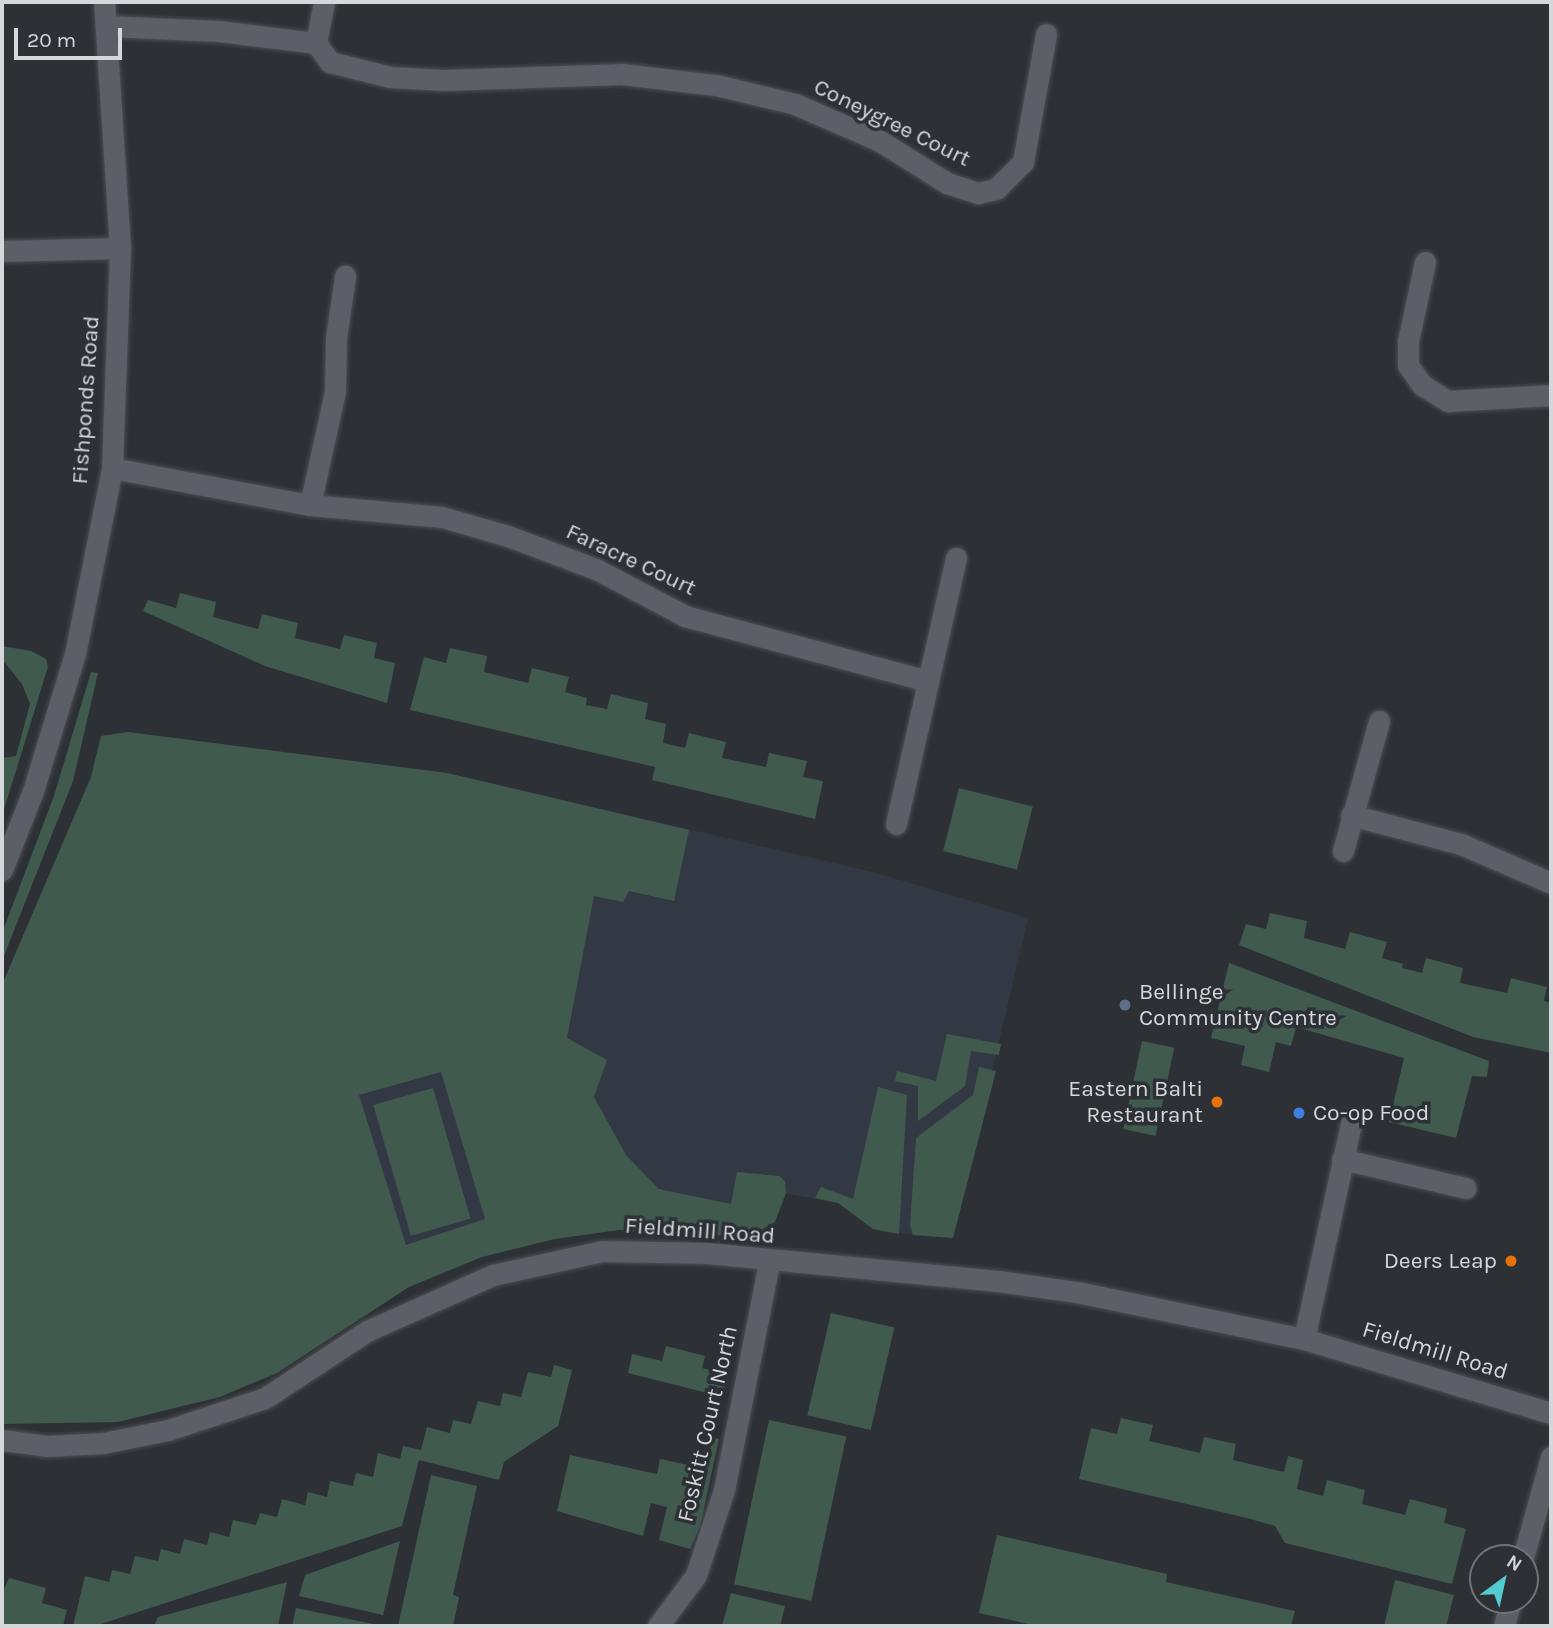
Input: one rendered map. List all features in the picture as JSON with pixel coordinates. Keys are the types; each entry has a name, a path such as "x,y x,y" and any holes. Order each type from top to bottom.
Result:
{"street":[{"name":"Fishponds Road","path":"2,870 33,791 75,654 112,468 120,248 104,2"},
{"path":"107,26 219,31 316,43 324,2"},
{"name":"Coneygree Court","path":"316,43 330,62 390,77 444,80 622,74 716,86 795,104 880,141 947,183 978,193 996,189 1023,162 1046,34"},
{"path":"2,251 120,248"},
{"path":"1425,261 1408,341 1408,365 1422,385 1448,401 1551,395"},
{"path":"310,505 335,391 336,338 345,276"},
{"name":"Faracre Court","path":"112,468 310,505 428,514 508,536 596,569 685,615 928,681"},
{"path":"896,824 956,558"},
{"path":"1343,851 1378,721"},
{"path":"1351,815 1461,844 1551,883"},
{"path":"1304,1339 1352,1119"},
{"path":"1342,1159 1466,1188"},
{"name":"Fieldmill Road","path":"2,1440 47,1446 103,1443 168,1430 265,1398 367,1331 493,1275 602,1251 708,1253 769,1262 998,1281 1304,1339 1551,1413"},
{"name":"Foskitt Court North","path":"658,1626 696,1575 724,1490 769,1262"},
{"path":"1527,1544 1551,1457"}],"shaded area":[{"path":"128,732 447,773 873,872 1028,918 953,1238 882,1232 838,1203 772,1191 732,1216 610,1217 404,1276 2,985 91,777 101,736"}],"green space":[{"path":"180,593 216,602 213,617 258,629 262,614 298,623 295,638 340,649 344,635 377,643 374,658 395,663 387,703 265,666 143,611 148,600 176,608"},
{"path":"2,646 31,651 46,659 48,667 2,816 2,758 16,756 30,704 22,684 2,659"},
{"path":"450,648 487,656 484,672 528,683 532,668 569,677 565,692 587,698 586,705 607,709 611,694 648,703 645,719 666,724 663,743 685,748 689,733 726,742 722,758 766,767 769,753 807,761 803,777 823,781 815,819 652,780 655,767 410,710 424,657 446,663"},
{"path":"91,672 98,673 73,781 2,961 2,933 54,796"},
{"path":"128,732 447,773 689,830 674,901 629,891 623,902 594,896 567,1038 607,1060 594,1097 626,1155 659,1189 731,1204 737,1172 779,1176 785,1181 786,1193 775,1222 750,1237 619,1230 555,1239 482,1257 409,1287 277,1373 220,1397 118,1422 2,1424 2,985 91,777 101,736","holes":["441,1072 485,1219 406,1245 359,1095"]},
{"path":"959,788 1033,806 1017,869 943,851"},
{"path":"1270,913 1307,921 1304,938 1345,949 1350,932 1387,942 1382,958 1403,964 1402,968 1422,973 1426,958 1463,968 1460,983 1507,993 1511,978 1547,987 1544,1001 1551,1003 1551,1053 1473,1037 1239,945 1246,924 1266,929"},
{"path":"1229,963 1489,1061 1487,1077 1472,1076 1456,1138 1389,1122 1404,1058 1296,1027 1291,1046 1276,1042 1269,1072 1241,1065 1245,1046 1211,1038"},
{"path":"947,1034 1001,1044 999,1055 971,1051 965,1086 918,1121 918,1086 895,1081 897,1071 936,1081"},
{"path":"1142,1041 1174,1048 1156,1136 1123,1129"},
{"path":"979,1067 996,1071 953,1238 913,1235 910,1225 916,1138 973,1095"},
{"path":"878,1087 907,1095 899,1234 873,1229 838,1203 815,1198 821,1187 853,1199"},
{"path":"433,1088 470,1219 411,1236 373,1105"},
{"path":"831,1313 894,1328 871,1430 807,1415"},
{"path":"666,1346 705,1356 702,1368 728,1375 723,1397 628,1373 632,1354 662,1361"},
{"path":"554,1365 572,1370 558,1426 504,1462 499,1480 419,1460 402,1526 95,1626 73,1626 85,1576 109,1582 112,1570 130,1574 135,1556 158,1561 161,1549 180,1554 184,1539 207,1545 210,1532 229,1537 233,1520 256,1525 260,1513 277,1517 282,1499 305,1505 308,1492 327,1497 330,1481 353,1486 356,1473 373,1477 378,1453 400,1459 403,1446 421,1450 427,1427 450,1433 453,1420 471,1424 478,1401 500,1406 503,1393 521,1397 528,1372 551,1377"},
{"path":"1121,1418 1153,1425 1149,1441 1200,1453 1204,1437 1236,1444 1233,1460 1284,1472 1288,1456 1303,1460 1297,1489 1323,1496 1327,1480 1365,1490 1362,1504 1405,1515 1410,1499 1447,1509 1444,1523 1466,1529 1452,1584 1285,1543 1275,1526 1247,1518 1079,1479 1091,1428 1117,1434"},
{"path":"769,1420 846,1436 811,1601 734,1584"},
{"path":"713,1438 719,1439 700,1527 690,1549 659,1540 667,1507 651,1503 643,1536 557,1511 570,1455 657,1474 660,1459 706,1469"},
{"path":"431,1475 477,1486 453,1595 459,1597 453,1626 398,1626"},
{"path":"997,1535 1167,1574 1166,1582 1295,1611 1291,1626 1038,1626 979,1613"},
{"path":"400,1541 383,1615 299,1596 305,1575"},
{"path":"9,1578 46,1588 42,1603 67,1610 63,1626 2,1626 2,1594"},
{"path":"1395,1580 1454,1595 1446,1626 1384,1626"},
{"path":"287,1582 278,1626 154,1626 158,1617"},
{"path":"731,1593 785,1606 780,1626 722,1626"},
{"path":"296,1608 383,1626 292,1626"}],"place":[{"name":"Bellinge Community Centre","path":"1125,1005"},
{"name":"Eastern Balti Restaurant","path":"1217,1102"},
{"name":"Co-op Food","path":"1299,1113"},
{"name":"Deers Leap","path":"1511,1261"}]}
